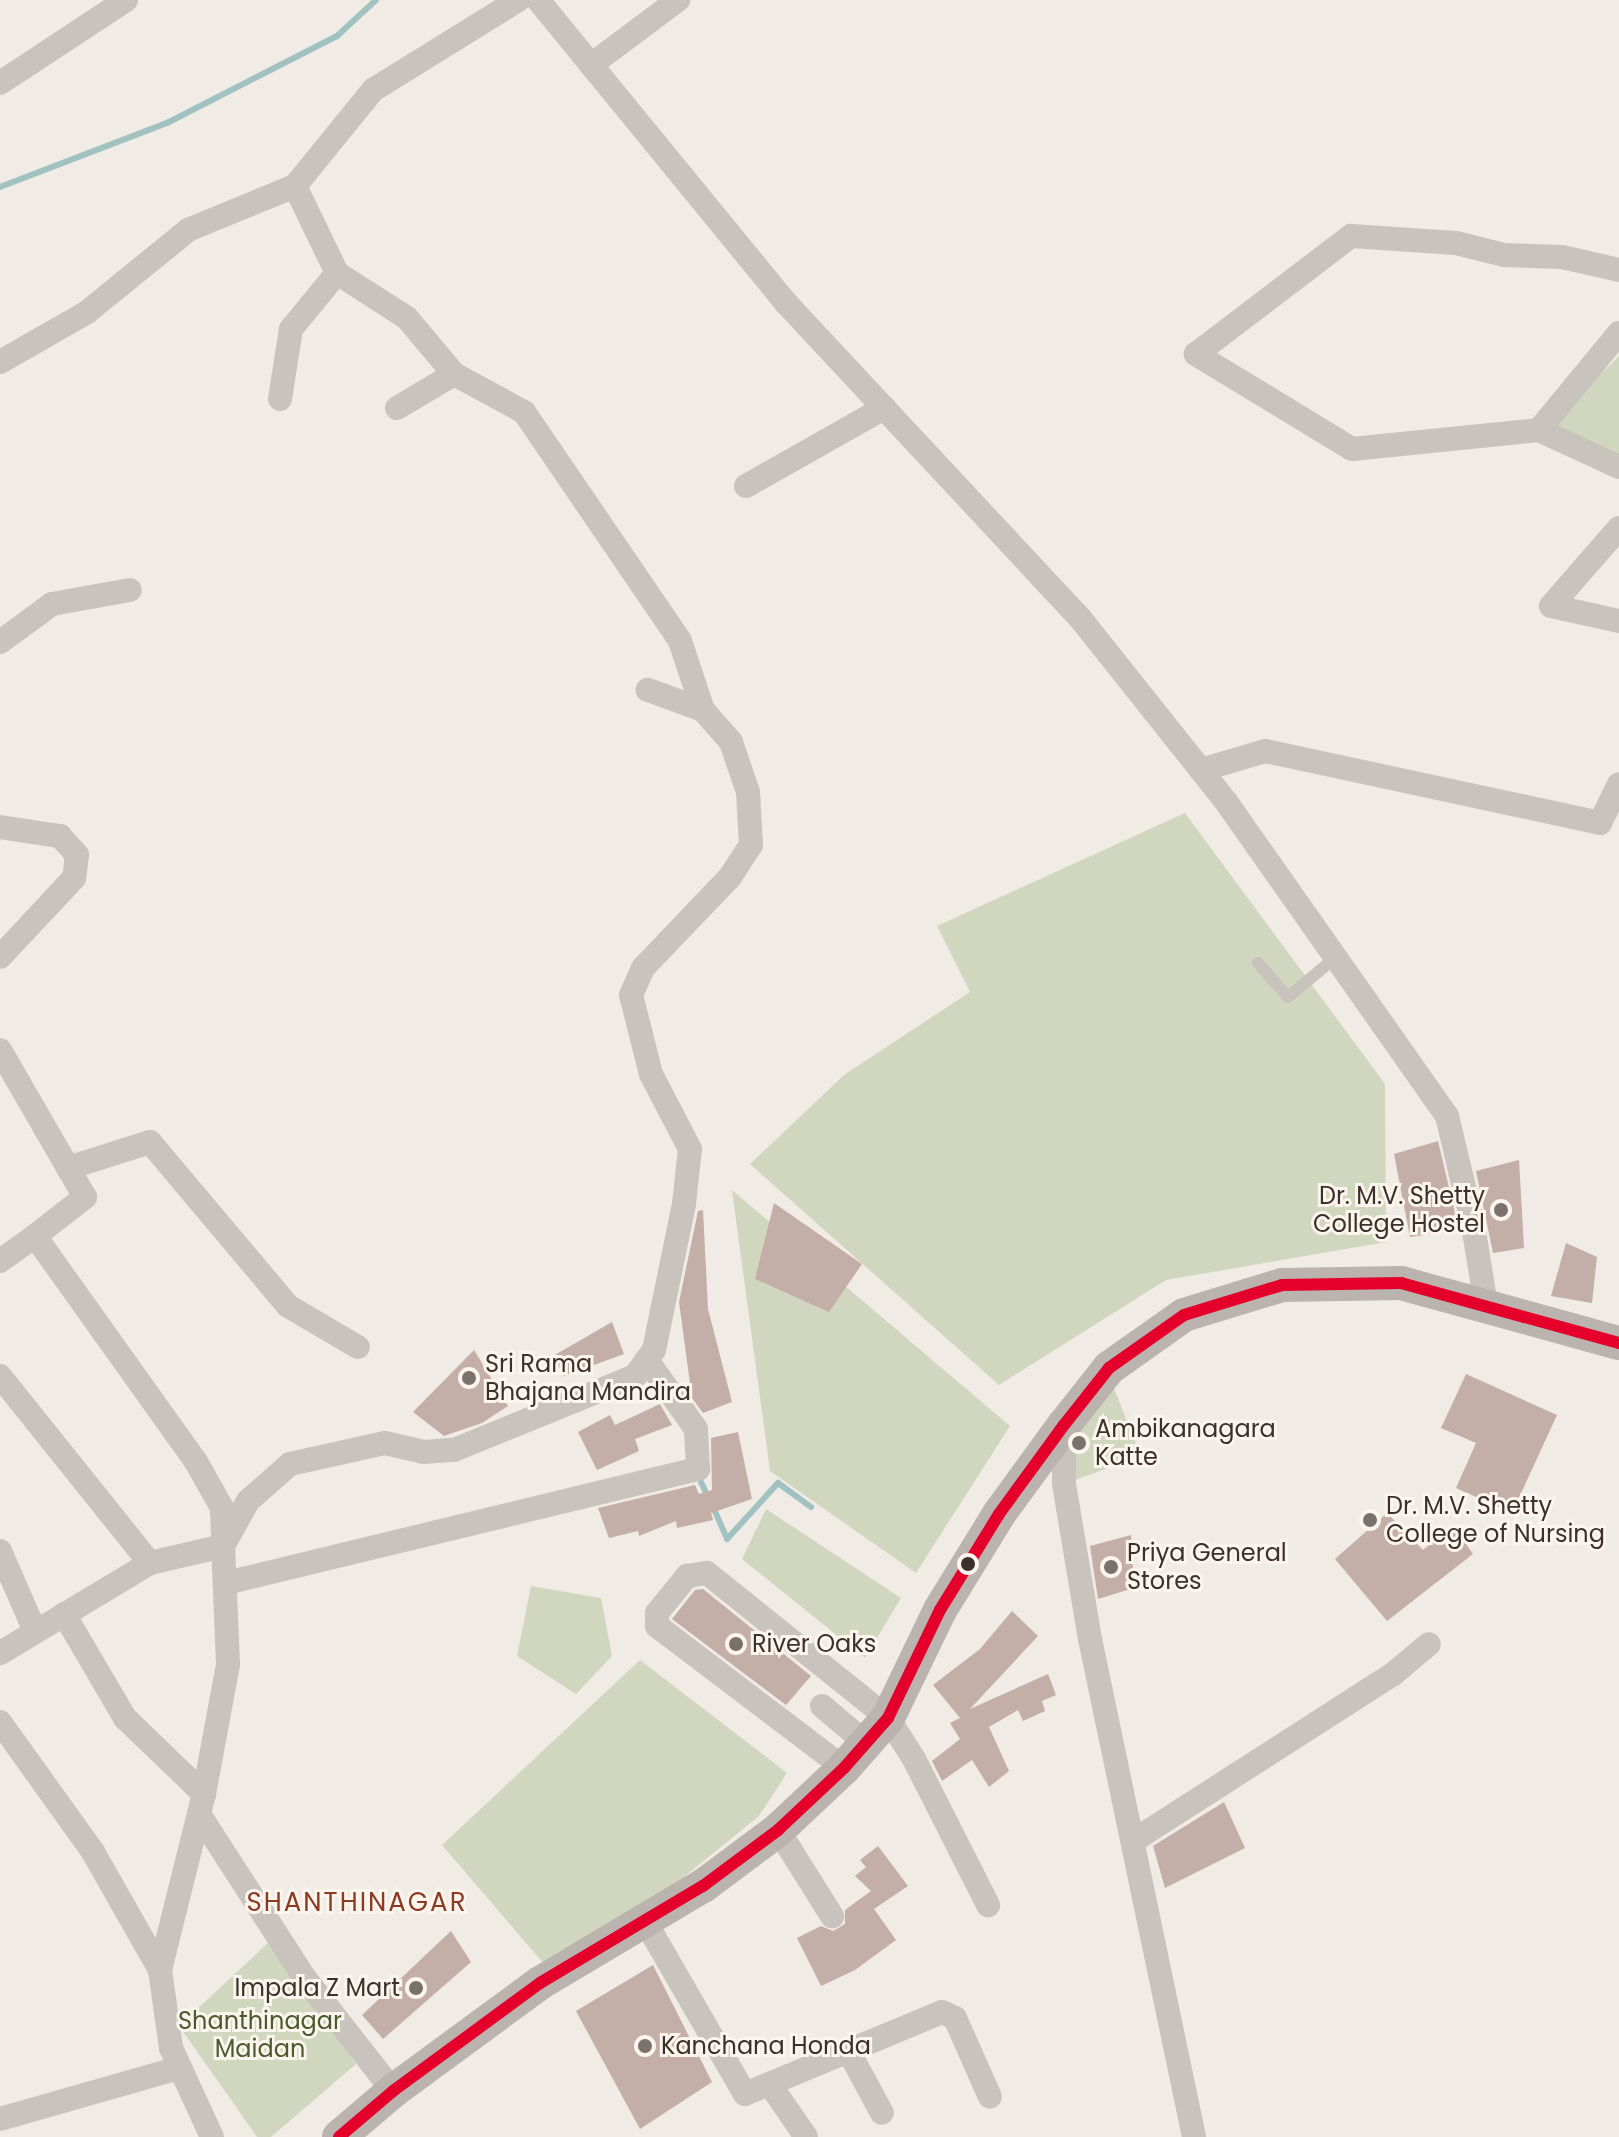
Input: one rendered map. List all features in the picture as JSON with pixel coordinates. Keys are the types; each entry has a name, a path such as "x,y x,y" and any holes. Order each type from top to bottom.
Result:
{"main road":[{"path":"339,2137 393,2091 540,1983 703,1886 778,1830 866,1743 940,1610 1064,1425 1109,1368 1184,1315 1282,1285 1401,1283 1619,1343"}],"street":[{"path":"0,83 126,0"},
{"path":"0,362 86,313 188,230 295,186 373,90 518,0"},
{"path":"538,0 787,304 1080,618 1201,770 1447,1116 1473,1225 1486,1305"},
{"path":"591,65 678,0"},
{"path":"0,1653 150,1563 223,1546 248,1501 290,1464 385,1443 423,1452 454,1450 635,1376 654,1350 678,1233 690,1149 651,1074 631,995 643,968 730,877 751,845 748,792 731,742 703,710 680,641 524,412 454,374 407,318 337,273 295,186"},
{"path":"1619,270 1562,257 1504,255 1456,243 1351,236 1196,354 1352,449 1539,430 1619,467"},
{"path":"280,399 291,329 337,273"},
{"path":"1539,430 1619,333"},
{"path":"397,408 454,374"},
{"path":"746,486 884,408"},
{"path":"1619,528 1551,606 1619,621"},
{"path":"0,642 52,604 130,590"},
{"path":"648,690 703,710"},
{"path":"1201,770 1265,751 1600,823 1619,784"},
{"path":"0,827 60,836 77,855 74,878 0,957"},
{"path":"0,1050 85,1197 14,1245 195,1460 222,1508 228,1664 201,1804 160,1970"},
{"path":"68,1168 150,1142 190,1187 210,1220 288,1306 358,1347"},
{"path":"226,1583 698,1469 696,1429 647,1360"},
{"path":"0,1376 150,1563"},
{"path":"1064,1425 1064,1484 1194,2137"},
{"path":"0,1551 35,1631"},
{"path":"866,1743 707,1573 687,1576 657,1613 657,1626 866,1743 914,1759 988,1905"},
{"path":"64,1614 125,1718 201,1804 304,1977 393,2091"},
{"path":"1133,1841 1392,1675 1429,1644"},
{"path":"822,1706 866,1743"},
{"path":"0,1722 93,1852 160,1970 171,2048 212,2137"},
{"path":"778,1830 832,1916"},
{"path":"645,1921 740,2091 752,2094 934,2015 949,2013 990,2097"},
{"path":"849,2052 882,2113"},
{"path":"0,2119 179,2068"},
{"path":"771,2086 806,2137"}],"lane":[{"path":"1258,963 1288,997 1336,957"}],"green space":[{"path":"1619,356 1619,459 1549,424"},
{"path":"1185,813 1385,1084 1386,1242 1166,1280 999,1385 750,1164 844,1075 970,992 937,926"},
{"path":"732,1190 1010,1426 916,1573 770,1471"},
{"path":"1109,1376 1141,1456 1064,1484 1070,1431"},
{"path":"766,1509 901,1598 865,1658 742,1559"},
{"path":"531,1586 601,1598 612,1656 576,1694 517,1656"},
{"path":"640,1660 787,1773 759,1816 679,1881 544,1964 442,1845"},
{"name":"Shanthinagar Maidan","path":"268,1943 356,2064 271,2137 257,2137 179,2026"}],"building":[{"path":"1438,1141 1459,1230 1410,1237 1394,1154"},
{"name":"Dr. M.V. Shetty College Hostel","path":"1519,1160 1524,1248 1493,1253 1476,1171"},
{"path":"774,1203 862,1264 829,1312 755,1279"},
{"path":"703,1210 708,1309 732,1402 703,1413 692,1398 679,1302 698,1211"},
{"path":"1566,1243 1597,1257 1592,1303 1551,1296"},
{"path":"612,1322 624,1354 564,1376 553,1356"},
{"name":"Sri Rama Bhajana Mandira","path":"474,1350 508,1406 482,1423 444,1436 413,1412"},
{"path":"1466,1374 1557,1415 1512,1513 1456,1488 1476,1443 1441,1428"},
{"path":"660,1404 672,1425 635,1439 639,1451 597,1470 578,1432 610,1415 615,1425"},
{"path":"738,1432 752,1499 711,1513 713,1520 677,1528 676,1521 639,1536 638,1531 609,1538 598,1508 695,1485 699,1494 712,1490 711,1438"},
{"path":"1387,1513 1423,1550 1453,1526 1473,1554 1387,1621 1335,1559"},
{"name":"Priya General Stores","path":"1131,1535 1134,1588 1098,1599 1090,1546"},
{"name":"River Oaks","path":"703,1589 811,1676 786,1705 672,1619 695,1590"},
{"path":"1012,1611 1038,1636 970,1709 1048,1674 1056,1695 1042,1701 1045,1711 1023,1721 1018,1710 989,1727 1009,1771 989,1787 972,1760 942,1781 932,1761 960,1739 950,1723 960,1718 933,1685 980,1649"},
{"path":"1224,1802 1245,1848 1165,1888 1153,1846"},
{"path":"878,1846 908,1886 874,1909 896,1940 855,1970 821,1986 797,1938 821,1926 833,1931 845,1924 845,1910 871,1891 855,1876 866,1867 860,1860"},
{"name":"Impala Z Mart","path":"451,1931 471,1962 383,2039 362,2015"},
{"name":"Kanchana Honda","path":"653,1965 712,2082 640,2129 576,2011"}],"waterway":[{"path":"0,187 167,123 337,36 376,0"},
{"path":"701,1482 708,1497"},
{"path":"713,1507 727,1539 778,1483 811,1507"}],"transit line":[{"path":"339,2137 393,2091 540,1983 703,1886 778,1830 844,1768 888,1718 940,1610 999,1514 1064,1425 1109,1368 1184,1315 1282,1285 1401,1283 1619,1343"}],"place":[{"name":"Dr. M.V. Shetty College Hostel","path":"1501,1210"},
{"name":"Sri Rama Bhajana Mandira","path":"469,1378"},
{"name":"Ambikanagara Katte","path":"1079,1443"},
{"name":"Dr. M.V. Shetty College of Nursing","path":"1370,1520"},
{"name":"Priya General Stores","path":"1111,1567"},
{"name":"River Oaks","path":"736,1644"},
{"name":"Impala Z Mart","path":"416,1988"},
{"name":"Kanchana Honda","path":"645,2046"}],"district":[{"name":"SHANTHINAGAR","path":"357,1903"}]}
